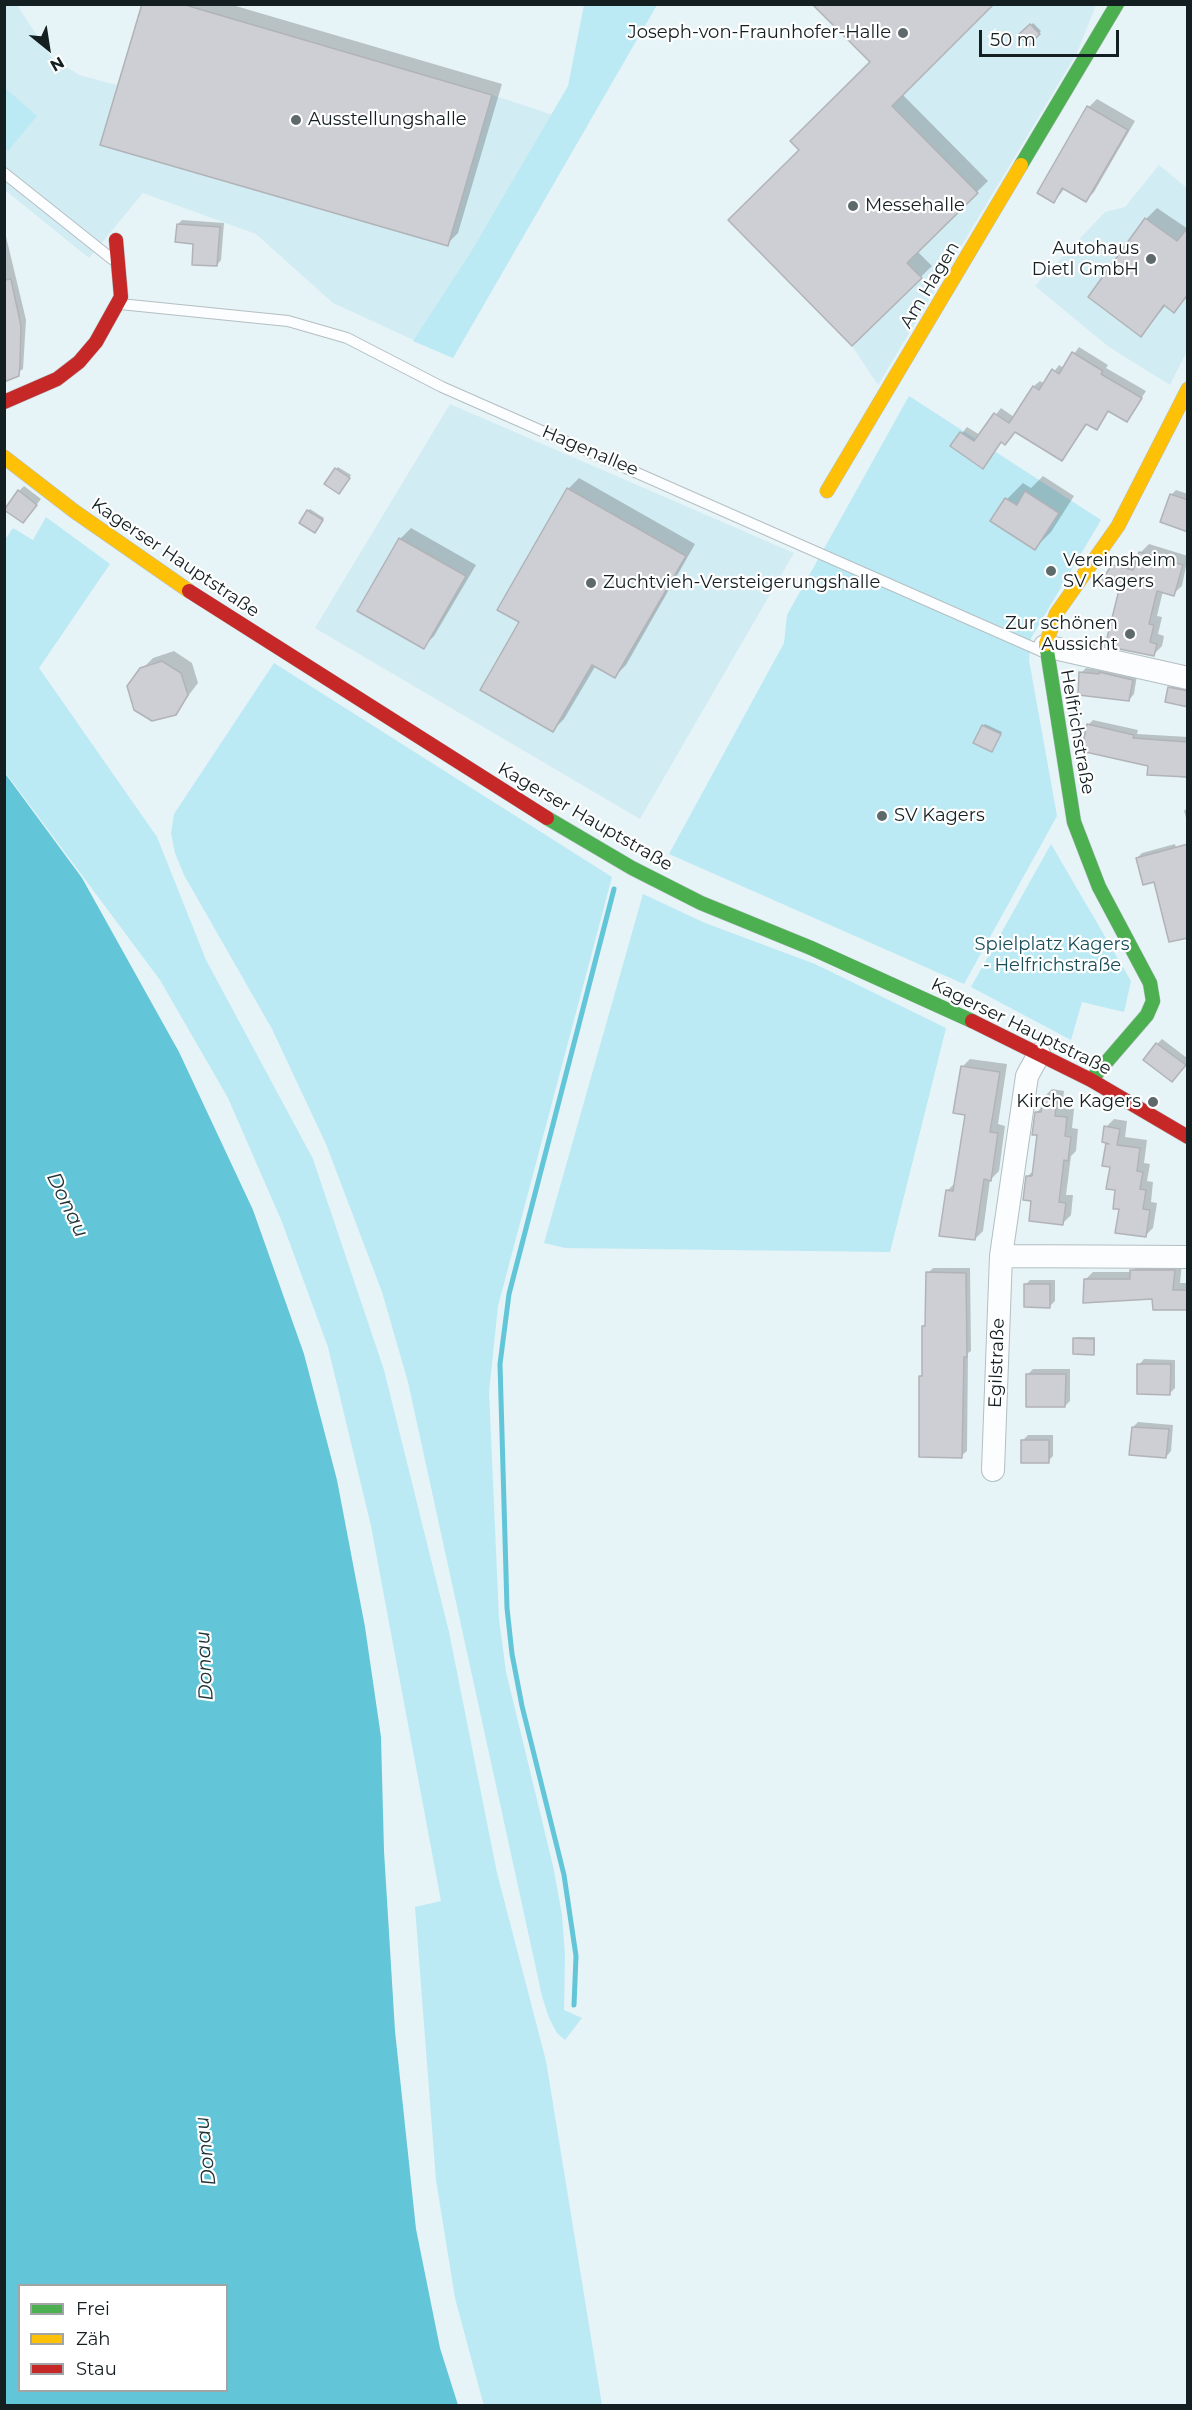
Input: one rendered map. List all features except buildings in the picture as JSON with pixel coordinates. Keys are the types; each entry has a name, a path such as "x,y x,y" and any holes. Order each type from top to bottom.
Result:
{"street":[{"name":"Am Hagen","path":"827,491 1117,4"},
{"path":"4,402 57,379 79,362 96,342 119,304 119,265 116,240"},
{"name":"Helfrichstraße","path":"1091,1080 1157,1003 1150,983 1099,887 1074,822 1045,650 1056,614 1118,526 1188,389"},
{"name":"Kagerser Hauptstraße","path":"4,457 74,511 266,642 569,832 701,903 811,948 957,1013 1091,1080 1182,1133"},
{"name":"Hagenallee","path":"1045,650 1188,678"},
{"name":"Egilstraße","path":"993,1470 1000,1256 1027,1076 1039,1054"},
{"path":"1000,1256 1188,1257"}],"lane":[{"path":"4,173 119,265"},
{"name":"Hagenallee","path":"119,304 288,321 347,338 442,387 1045,650"},
{"path":"1182,1133 1188,1119"}],"shaded area":[{"path":"4,5 17,5 51,57 79,75 117,85 142,5 182,5 492,95 587,126 453,358 333,303 256,234 143,193 89,258 5,190"},
{"path":"812,5 1096,5 1077,53 878,385 852,346 728,220 799,150 790,141 869,61"},
{"path":"1159,165 1187,188 1187,351 1170,385 1109,347 1035,286 1105,212 1125,207"},
{"path":"450,404 794,553 640,819 315,628"}],"green space":[{"path":"584,5 657,5 453,358 413,341 471,252 568,86"},
{"path":"5,88 37,116 8,151 5,148"},
{"path":"909,396 1101,520 1031,638 1029,660 1057,816 964,984 669,854 784,643 787,615"},
{"path":"46,517 110,564 39,668 157,837 206,960 313,1159 384,1370 449,1632 497,1873 546,2061 602,2405 484,2405 482,2399 455,2298 436,2180 415,1907 441,1901 371,1526 328,1347 282,1222 228,1098 160,980 5,772 4,541 13,528 33,540"},
{"path":"274,663 612,877 498,1306 489,1392 499,1619 506,1672 553,1866 562,1915 565,1955 564,2010 582,2018 565,2040 557,2033 549,2018 542,1996 408,1382 382,1292 326,1144 272,1029 184,875 175,853 171,833 174,814"},
{"name":"Spielplatz Kagers - Helfrichstraße","path":"1051,844 1131,981 1124,1012 1082,1002 1071,1040 971,987"},
{"path":"643,894 705,923 815,964 946,1028 890,1252 565,1248 544,1243"}],"water":[{"name":"Donau","path":"4,772 82,878 179,1052 253,1210 304,1354 337,1480 365,1627 381,1737 384,1851 395,2031 416,2229 440,2348 458,2405 5,2405"}],"waterway":[{"path":"574,2005 576,1956 564,1875 522,1706 512,1654 507,1608 500,1364 509,1294 614,889"}],"traffic: fast":[{"path":"1021,165 1117,4"},
{"path":"1046,644 1074,822 1099,887 1150,983 1153,1001 1147,1015 1091,1080"},
{"path":"547,818 632,868 701,903 811,948 972,1021"}],"traffic: slow":[{"path":"827,491 1021,165"},
{"path":"1046,644 1056,614 1118,526 1188,389"},
{"path":"4,457 74,511 189,591"}],"traffic: jam":[{"path":"4,402 57,379 79,362 96,342 121,297 116,240"},
{"path":"189,591 547,818"},
{"path":"972,1021 1091,1080 1188,1137"}],"place":[{"name":"Joseph-von-Fraunhofer-Halle","path":"903,33"},
{"name":"Ausstellungshalle","path":"296,120"},
{"name":"Messehalle","path":"853,206"},
{"name":"Autohaus Dietl GmbH","path":"1151,259"},
{"name":"Vereinsheim SV Kagers","path":"1051,571"},
{"name":"Zuchtvieh-Versteigerungshalle","path":"591,583"},
{"name":"Zur schönen Aussicht","path":"1130,634"},
{"name":"SV Kagers","path":"882,816"},
{"name":"Kirche Kagers","path":"1153,1102"}]}
